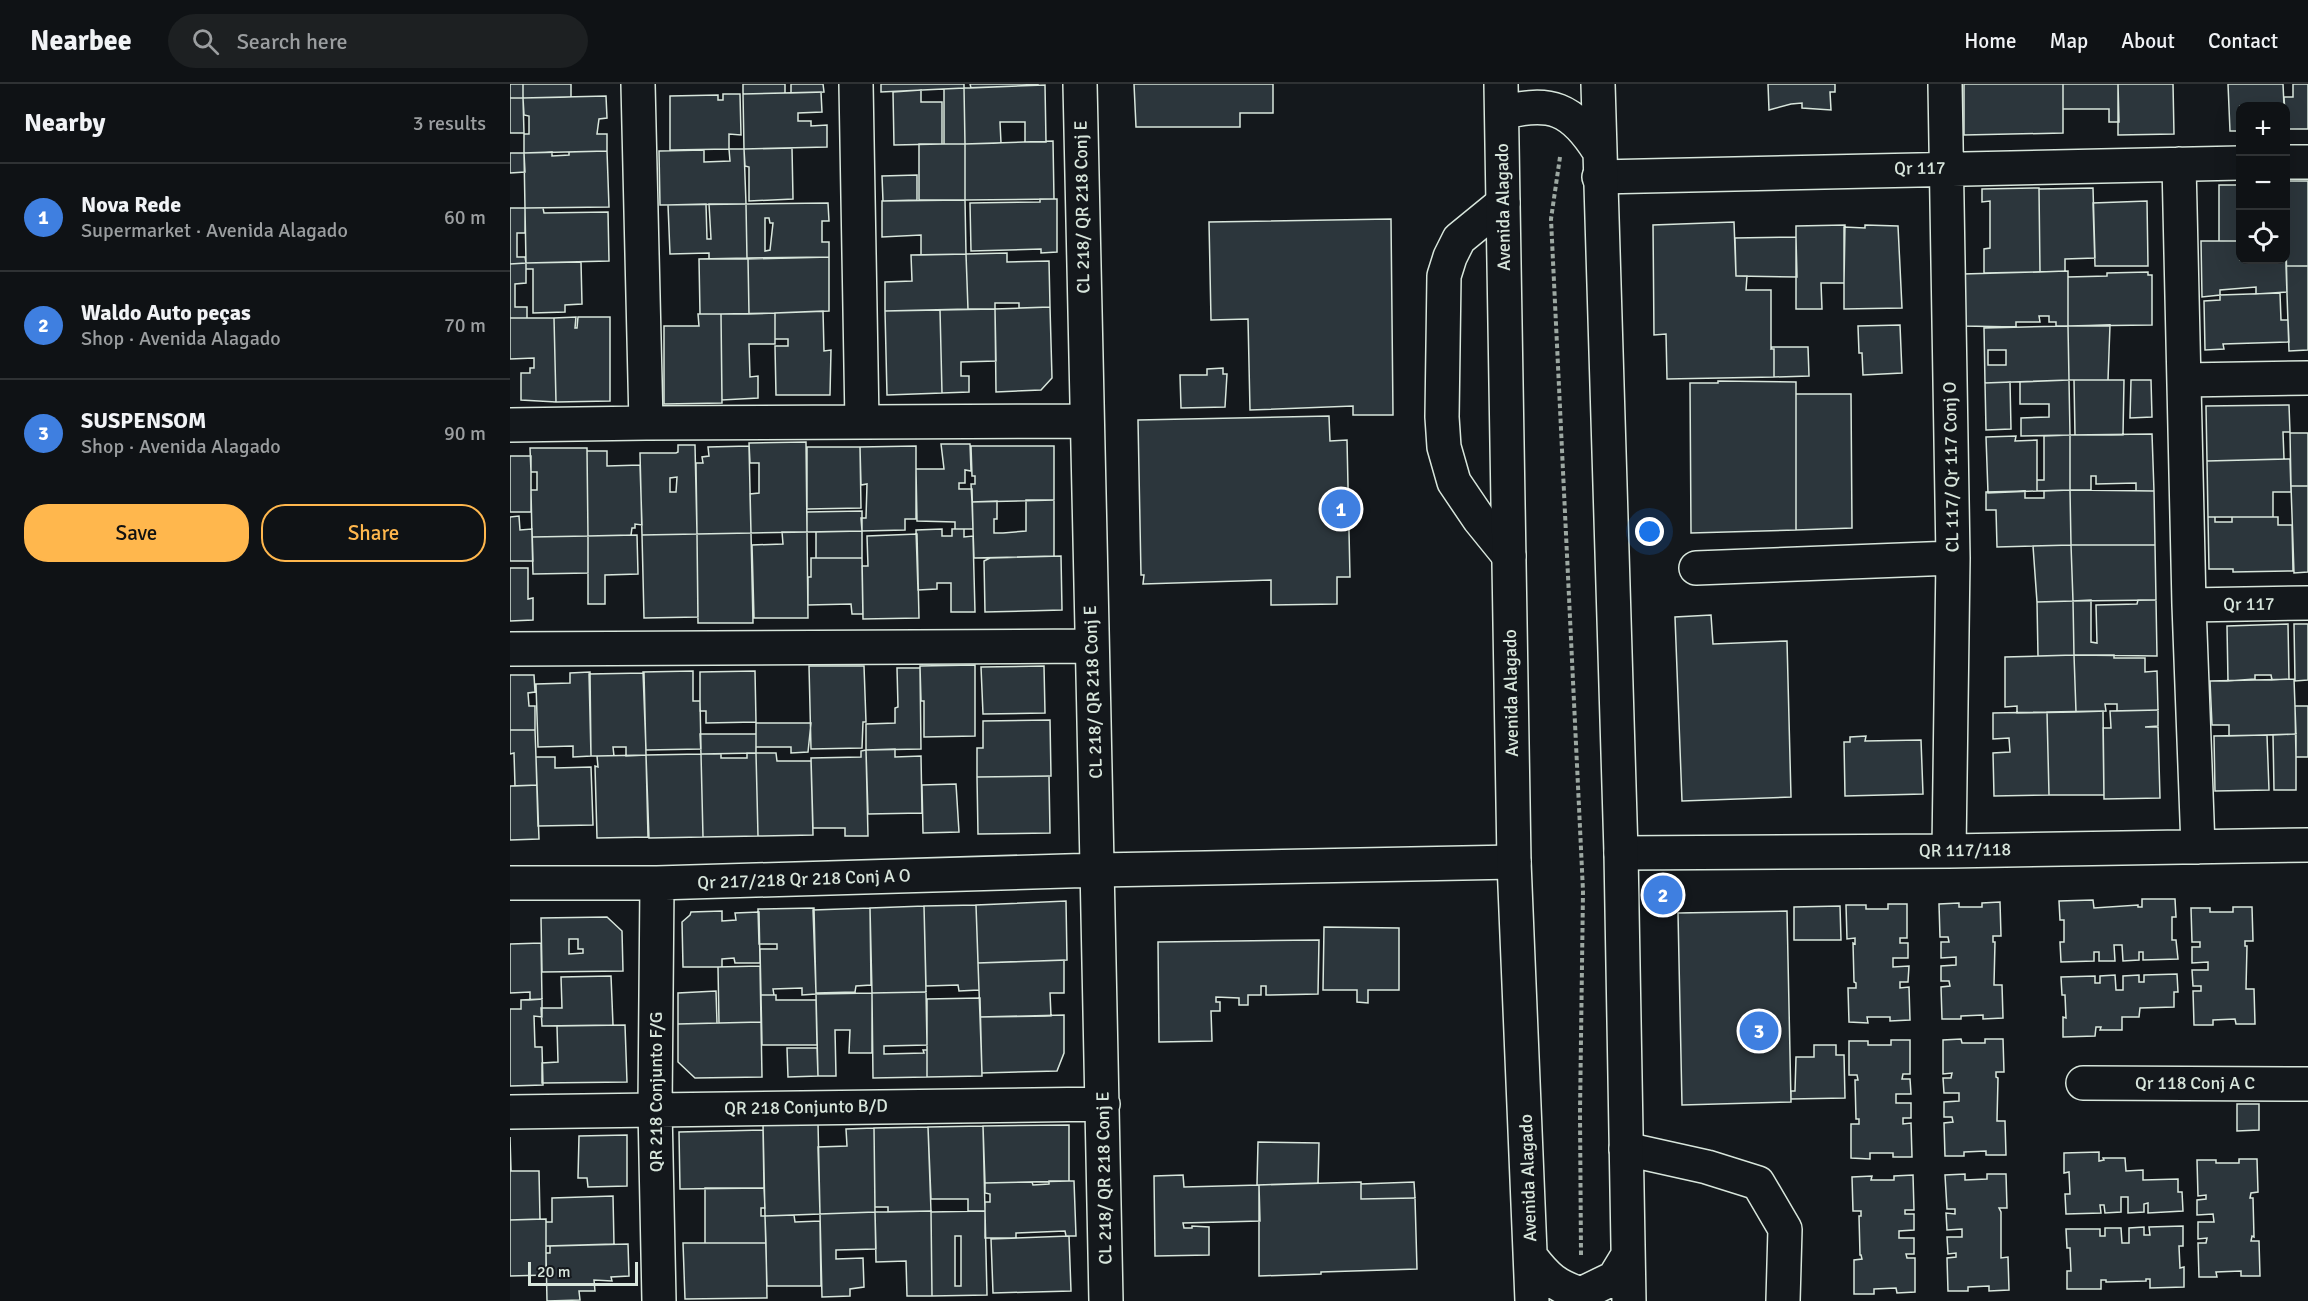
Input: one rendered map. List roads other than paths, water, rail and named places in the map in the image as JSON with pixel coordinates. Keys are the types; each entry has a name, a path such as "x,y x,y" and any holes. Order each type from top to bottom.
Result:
{"street":[{"path":"638,84 646,423"},
{"path":"856,84 862,422"},
{"name":"CL 218/ QR 218 Conj E","path":"1080,84 1086,422 1099,870 1106,1301"},
{"path":"1598,84 1621,853 1629,1301"},
{"name":"CL 117/ Qr 117 Conj O","path":"1945,84 1953,558 1949,851"},
{"path":"1501,98 1523,107 1545,106 1577,121 1586,131 1599,164"},
{"name":"Avenida Alagado","path":"1501,98 1514,862 1532,1301"},
{"path":"2290,162 2308,162"},
{"name":"Qr 117","path":"1599,164 1946,168 2236,163"},
{"path":"2179,164 2189,605 2198,847"},
{"path":"1503,203 1460,239 1450,257 1444,276 1442,417 1444,447 1454,482 1479,519 1509,556"},
{"path":"2184,380 2308,378"},
{"path":"510,425 1086,422"},
{"path":"1696,568 1953,558"},
{"name":"Qr 117","path":"2189,605 2308,603"},
{"path":"510,649 1092,646"},
{"name":"QR 117/118","path":"1621,853 1949,851 2308,845"},
{"name":"Qr 217/218 Qr 218 Conj A O","path":"510,883 657,883 1099,870 1514,862"},
{"name":"QR 218 Conjunto F/G","path":"657,883 655,1109 659,1301"},
{"name":"Qr 118 Conj A C","path":"2083,1083 2308,1084"},
{"name":"QR 218 Conjunto B/D","path":"510,1112 1103,1104"},
{"path":"1626,1149 1707,1167 1758,1183 1785,1229 1783,1301"},
{"path":"1531,1257 1549,1280 1562,1288 1581,1294 1614,1278 1628,1255"}],"place":[{"name":"Nova Rede","path":"1341,509"},
{"name":"Waldo Auto peças","path":"1663,895"},
{"name":"SUSPENSOM","path":"1759,1031"}]}
